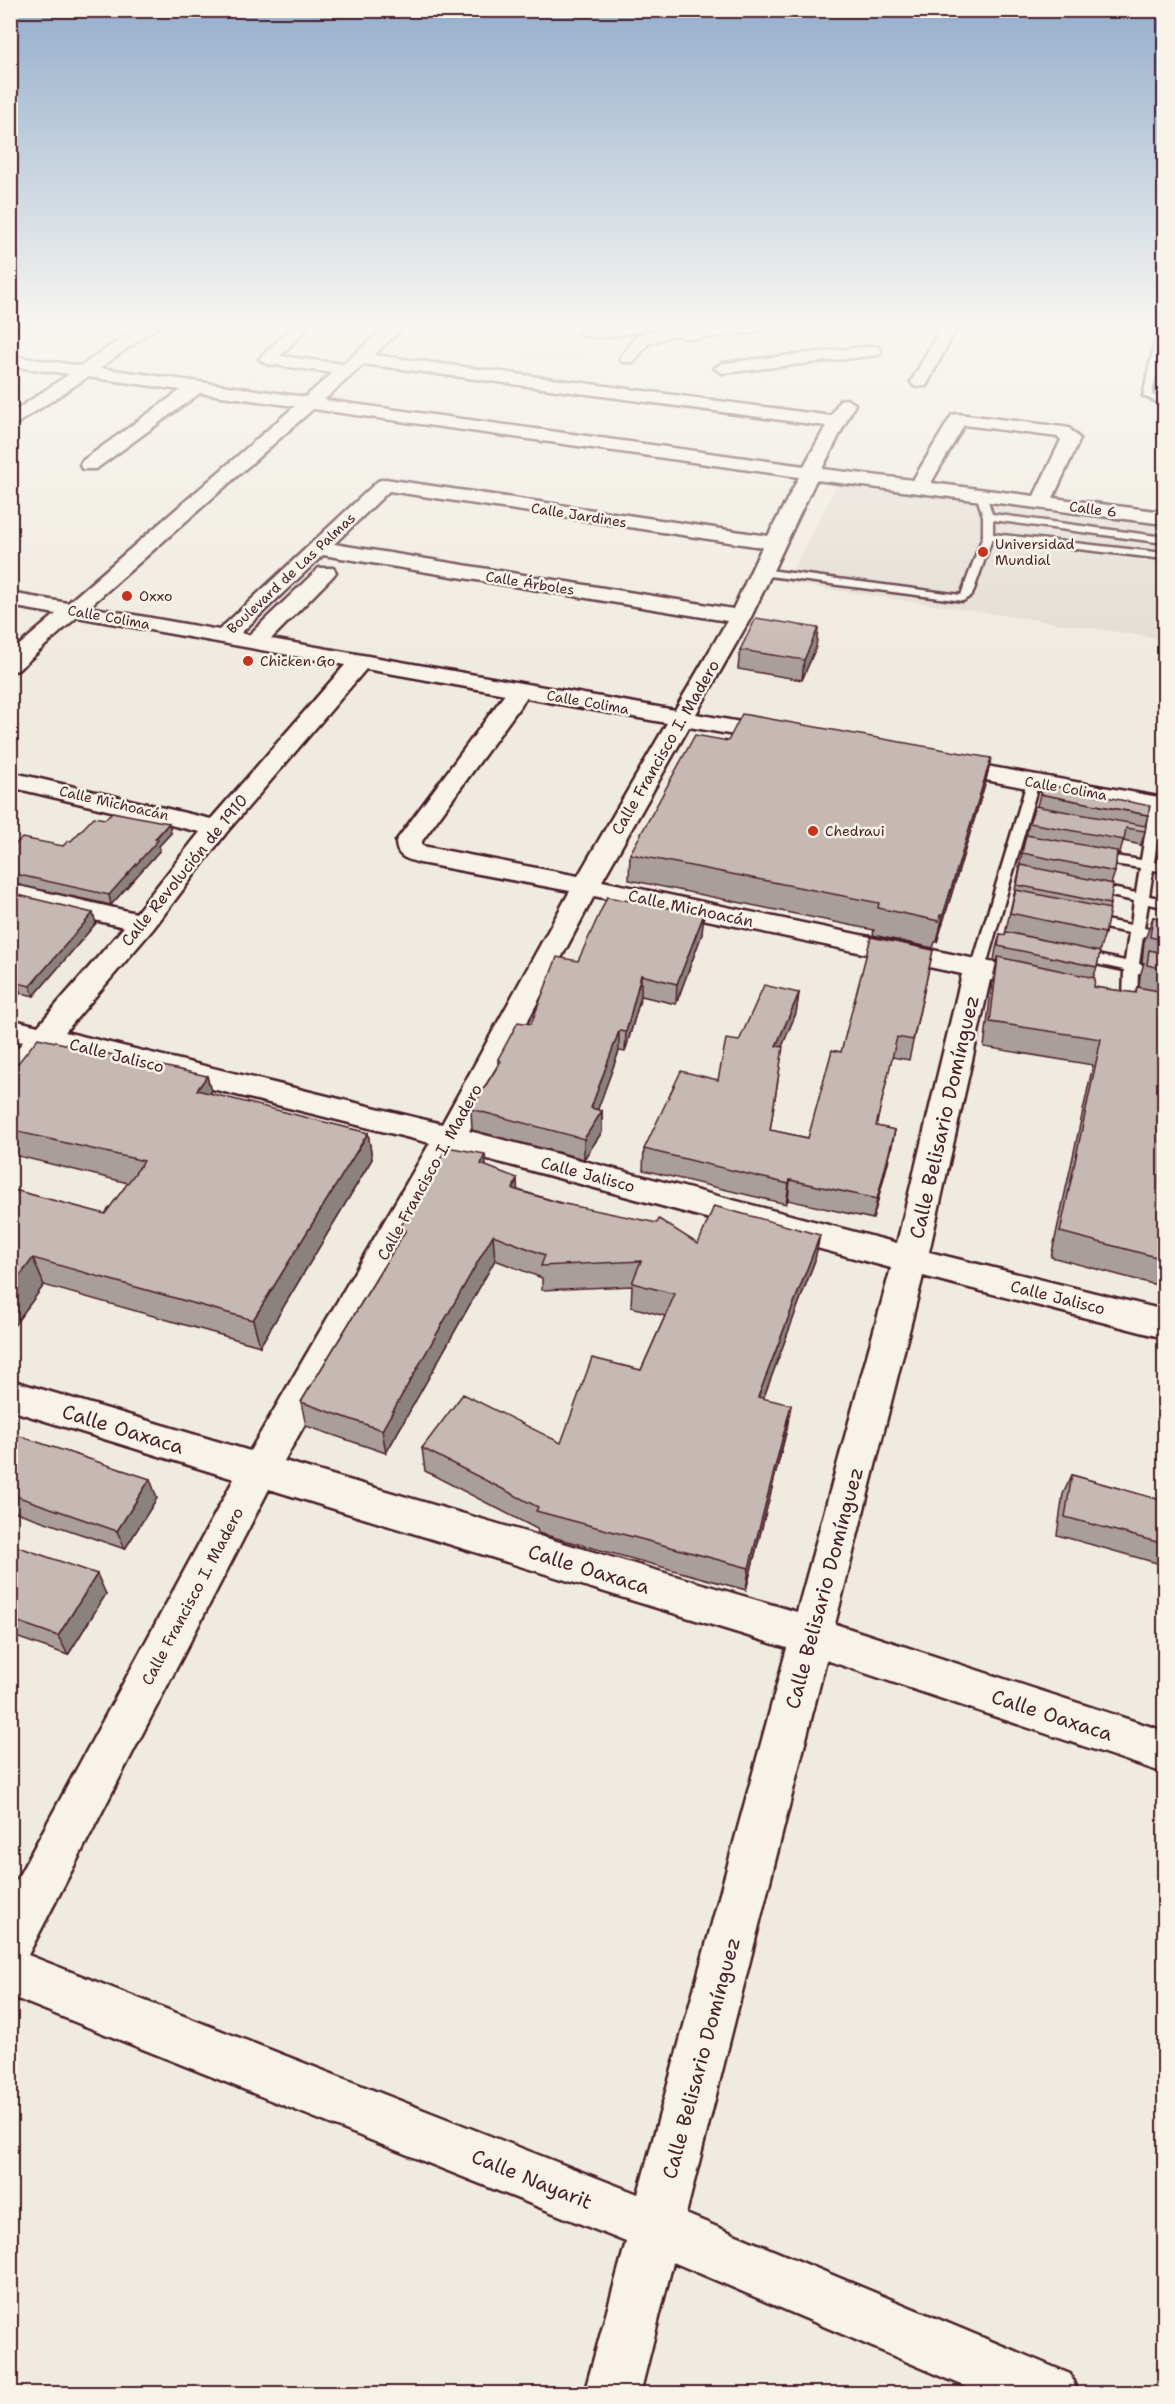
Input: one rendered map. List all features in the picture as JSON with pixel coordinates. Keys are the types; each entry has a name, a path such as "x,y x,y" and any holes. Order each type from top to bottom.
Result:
{"street":[{"path":"89,465 125,439"},
{"path":"10,665 267,439"},
{"name":"Calle 6","path":"571,439 810,473 1164,518"},
{"name":"Calle Francisco I. Madero","path":"10,1940 259,1470 450,1137 586,886 740,617 767,558 828,439"},
{"path":"919,486 946,439"},
{"path":"1041,502 1071,439"},
{"name":"Calle Jardines","path":"385,485 767,558"},
{"name":"Boulevard de Las Palmas","path":"224,637 385,485"},
{"name":"Boulevard de Las Palmas","path":"254,643 346,552 406,488"},
{"name":"Calle Árboles","path":"320,548 740,617"},
{"name":"Calle Colima","path":"10,599 359,663 798,739"},
{"name":"Calle Revolución de 1910","path":"10,1077 143,923 217,828 359,663"},
{"name":"Calle Michoacán","path":"519,690 409,841 409,850 420,855 586,886 1025,979"},
{"name":"Calle Colima","path":"916,760 1160,805"},
{"name":"Calle Michoacán","path":"10,778 217,828"},
{"path":"10,892 143,923"},
{"name":"Calle Belisario Domínguez","path":"612,2394 910,1260 978,969"},
{"name":"Calle Jalisco","path":"10,1029 450,1137 910,1260 1164,1324"},
{"name":"Calle Oaxaca","path":"10,1395 812,1636 1164,1752"},
{"name":"Calle Nayarit","path":"10,1971 657,2228 1050,2394"}],"lane":[{"path":"767,558 957,599 967,595 988,536 988,516 981,494"},
{"path":"988,516 1164,540"},
{"path":"988,536 1164,556"},
{"name":"Calle Belisario Domínguez","path":"978,969 1005,903 1020,842 1030,813 1033,782"},
{"path":"1130,1000 1131,967 1139,931 1146,865 1160,805"},
{"path":"1080,854 1164,868"},
{"path":"1076,884 1164,903"},
{"path":"1070,916 1164,936"},
{"path":"1064,953 1164,974"}],"shaded area":[{"name":"Universidad Mundial","path":"840,479 1164,520 1164,639 786,583"}],"building":[{"path":"756,618 818,628 804,660 740,650"},
{"name":"Chedraui","path":"742,714 991,758 943,915 940,915 939,921 878,908 879,903 630,854 695,735 728,741"},
{"path":"1044,784 1150,806 1148,815 1040,794"},
{"path":"1035,806 1146,826 1145,831 1126,828 1124,840 1029,823"},
{"path":"112,812 169,823 155,839 158,840 109,895 10,873 10,849 22,838 63,846 71,841 94,817 105,819"},
{"path":"1164,830 1164,847 1161,846"},
{"path":"1026,835 1117,851 1115,872 1022,853"},
{"path":"1021,865 1113,884 1110,904 1017,885"},
{"path":"1016,890 1110,909 1105,933 1010,913"},
{"path":"10,893 93,913 30,986 18,983 11,990"},
{"path":"607,897 704,914 677,984 641,975 626,1032 619,1031 591,1108 602,1111 584,1139 471,1109 501,1061 498,1059 518,1022 531,1024 557,957 578,961"},
{"path":"1153,917 1164,919 1164,940 1150,937"},
{"path":"1006,932 1100,952 1097,967 998,946 1000,934 1005,935"},
{"path":"871,937 933,950 913,1040 897,1037 876,1126 895,1130 877,1199 790,1180 789,1184 644,1149 681,1071 718,1080 726,1039 739,1041 764,985 799,993 776,1046 783,1047 770,1130 808,1138 832,1050 841,1052"},
{"path":"1149,950 1164,953 1164,969 1147,965"},
{"path":"998,957 1095,978 1094,987 1136,993 1137,987 1164,992 1164,1259 1060,1232 1101,1039 990,1022"},
{"path":"38,1038 207,1076 197,1090 368,1133 253,1320 33,1258 10,1289 10,1189 105,1214 144,1161 10,1130 10,1073"},
{"path":"447,1147 485,1154 481,1164 517,1178 513,1189 560,1203 657,1223 659,1219 698,1244 714,1206 820,1235 758,1397 791,1405 749,1568 536,1511 538,1507 422,1448 463,1394 561,1443 592,1358 641,1370 675,1294 632,1283 641,1261 541,1266 545,1255 493,1235 382,1430 301,1402 406,1230 401,1226"},
{"path":"10,1433 150,1479 117,1531 10,1494"},
{"path":"1072,1475 1164,1501 1164,1544 1065,1517"},
{"path":"10,1544 97,1574 58,1636 10,1619"}],"place":[{"name":"Universidad Mundial","path":"983,552"},
{"name":"Oxxo","path":"127,596"},
{"name":"Chicken Go","path":"248,661"},
{"name":"Chedraui","path":"813,831"}]}
